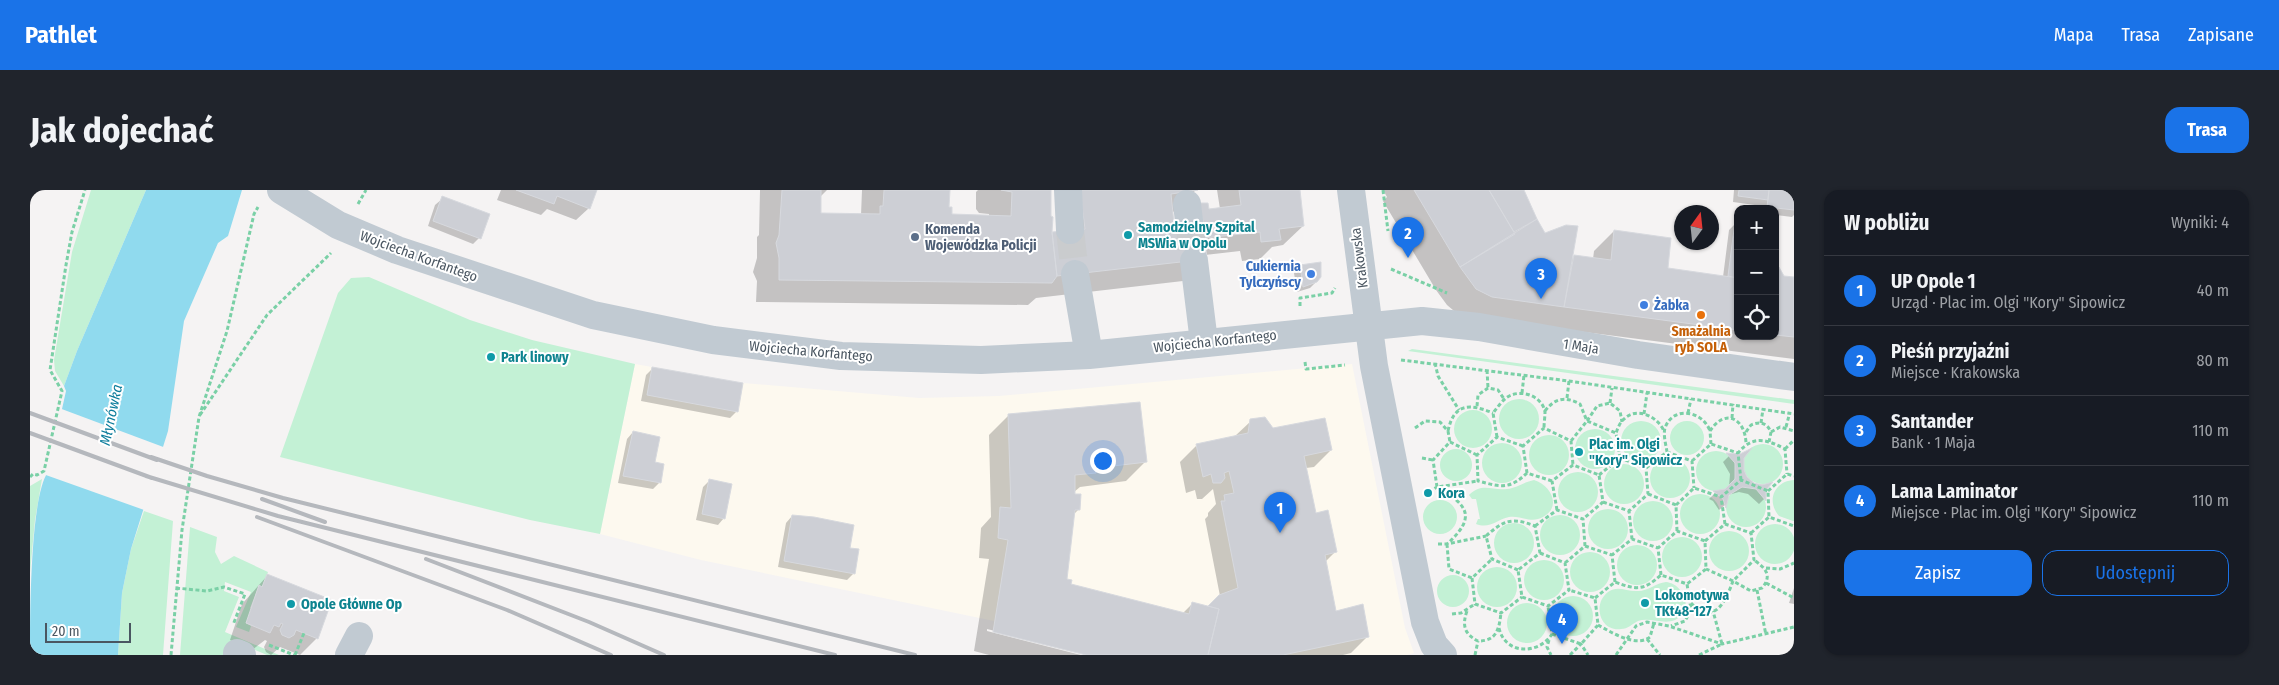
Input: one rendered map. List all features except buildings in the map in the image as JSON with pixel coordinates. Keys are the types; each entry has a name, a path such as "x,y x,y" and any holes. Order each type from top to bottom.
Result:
{"street":[{"name":"Wojciecha Korfantego","path":"281,190 341,226 396,250 593,315 714,340 841,356 981,360 1090,355 1368,326"},
{"path":"1068,190 1070,230"},
{"name":"Krakowska","path":"1351,190 1368,326"},
{"path":"1194,261 1204,342"},
{"path":"1075,274 1090,355"},
{"name":"1 Maja","path":"1368,326 1422,321 1479,327 1638,355 1794,377"},
{"path":"1368,326 1374,366 1425,622 1434,645 1443,655"}],"path":[{"path":"31,476 44,471 62,391 50,370 51,360 72,232 86,190"},
{"path":"198,417 267,315 334,251 341,226 366,190"},
{"path":"172,655 182,530 198,417 227,331 254,214"},
{"path":"1302,332 1300,298 1332,293 1339,281"},
{"path":"1398,359 1569,381 1794,414"},
{"path":"1435,363 1438,376 1460,410"},
{"path":"1487,370 1488,388"},
{"path":"1522,393 1524,375"},
{"path":"1567,398 1569,381"},
{"path":"1477,406 1478,395 1488,388 1498,390 1504,399"},
{"path":"1610,403 1612,388"},
{"path":"1498,437 1493,413 1504,399 1512,394 1522,393 1537,399 1545,411"},
{"path":"1644,414 1648,393"},
{"path":"1523,446 1544,428 1545,411 1553,401 1567,398 1580,404 1587,421 1616,433"},
{"path":"1688,413 1691,398"},
{"path":"1573,465 1571,440 1597,406 1610,403"},
{"path":"1610,403 1620,411 1622,422"},
{"path":"1732,418 1733,404"},
{"path":"1450,442 1448,431 1451,421 1460,410 1477,406 1493,413"},
{"path":"1761,423 1763,408"},
{"path":"1786,427 1790,412"},
{"path":"1664,431 1674,416 1688,413 1701,417 1710,431 1711,444"},
{"path":"1620,458 1616,433 1622,422 1631,415 1644,414 1657,420 1664,431 1667,452"},
{"path":"1710,431 1719,420 1732,418 1741,423 1746,433 1746,443 1738,453 1741,480"},
{"path":"1414,430 1425,421 1434,420 1440,422 1448,431"},
{"path":"1746,433 1751,425 1761,423 1765,424 1771,432"},
{"path":"1769,442 1771,432 1775,428 1786,427 1794,431"},
{"path":"1544,428 1571,440"},
{"path":"1498,437 1523,446"},
{"path":"1477,455 1498,437"},
{"path":"1787,474 1785,449 1794,440"},
{"path":"1450,442 1477,455"},
{"path":"1437,488 1433,460 1450,442"},
{"path":"1746,443 1769,442 1785,449"},
{"path":"1711,444 1738,453"},
{"path":"1692,461 1711,444"},
{"path":"1523,446 1527,473"},
{"path":"1667,452 1692,461"},
{"path":"1646,468 1667,452"},
{"path":"1418,454 1424,458"},
{"path":"1477,455 1478,481"},
{"path":"1620,458 1646,468"},
{"path":"1599,475 1620,458"},
{"path":"1692,461 1694,488"},
{"path":"1573,465 1599,475"},
{"path":"1552,482 1573,465"},
{"path":"1646,468 1648,494"},
{"path":"1428,492 1437,488 1478,481 1495,486 1507,486 1516,483 1527,473"},
{"path":"1527,473 1552,482"},
{"path":"1787,474 1794,476"},
{"path":"1769,517 1768,492 1787,474"},
{"path":"1599,475 1603,502"},
{"path":"1741,480 1768,492"},
{"path":"1721,497 1741,480"},
{"path":"1552,482 1557,510"},
{"path":"1437,488 1456,498 1461,503 1465,516 1463,527 1447,544 1449,569 1472,578"},
{"path":"1694,488 1721,497"},
{"path":"1677,531 1676,505 1694,488"},
{"path":"1648,494 1676,505"},
{"path":"1629,511 1648,494"},
{"path":"1721,497 1725,524"},
{"path":"1603,502 1629,511"},
{"path":"1583,519 1603,502"},
{"path":"1557,510 1583,519"},
{"path":"1535,526 1557,510"},
{"path":"1629,511 1632,539"},
{"path":"1769,517 1794,526"},
{"path":"1751,533 1769,517"},
{"path":"1583,519 1585,546"},
{"path":"1431,543 1447,544 1486,536 1498,525 1508,521 1518,521 1535,526"},
{"path":"1725,524 1751,533"},
{"path":"1705,541 1725,524"},
{"path":"1535,526 1540,553"},
{"path":"1677,531 1705,541"},
{"path":"1658,548 1677,531"},
{"path":"1751,533 1754,560 1766,568 1780,569 1794,563"},
{"path":"1486,536 1492,559"},
{"path":"1632,539 1658,548"},
{"path":"1612,555 1632,539"},
{"path":"1705,541 1706,569"},
{"path":"1585,546 1612,555"},
{"path":"1565,563 1585,546"},
{"path":"1658,548 1661,575"},
{"path":"1540,553 1565,563"},
{"path":"1518,570 1540,553"},
{"path":"1612,555 1615,582"},
{"path":"1472,578 1492,559"},
{"path":"1492,559 1518,570"},
{"path":"1691,603 1701,611 1713,611 1720,608 1733,581 1754,560"},
{"path":"1565,563 1569,590"},
{"path":"1706,569 1745,588 1757,590 1766,584 1768,574 1766,568"},
{"path":"1687,584 1706,569"},
{"path":"1518,570 1522,597"},
{"path":"1615,582 1639,588 1650,585 1661,575"},
{"path":"1661,575 1687,584"},
{"path":"1472,578 1475,604"},
{"path":"1594,598 1615,582"},
{"path":"1669,626 1685,621 1691,610 1687,584"},
{"path":"1766,584 1794,598"},
{"path":"176,588 207,591 224,587 245,594 244,645 294,655 304,634"},
{"path":"1569,590 1594,598"},
{"path":"1548,606 1569,590"},
{"path":"1757,590 1766,634"},
{"path":"1522,597 1548,606"},
{"path":"1522,597 1501,613 1499,628 1501,636 1518,653 1538,649 1549,639 1552,634 1548,606"},
{"path":"1594,598 1598,625"},
{"path":"1475,604 1501,613"},
{"path":"1475,604 1467,611 1464,627 1466,633 1478,641 1492,638 1499,628"},
{"path":"1713,611 1722,644"},
{"path":"1616,655 1636,626 1640,624 1654,623 1669,626 1722,644"},
{"path":"1647,639 1652,633 1654,623"},
{"path":"1598,625 1627,639 1647,639"},
{"path":"1570,655 1598,625"},
{"path":"1700,655 1722,644 1794,627"},
{"path":"1552,634 1581,644 1588,655"},
{"path":"1549,639 1547,647 1552,655"},
{"path":"1647,639 1660,655"},
{"path":"1475,655 1478,641"}],"shaded area":[{"path":"635,364 743,383 919,398 999,396 1352,364 1405,628 1414,653 1407,655 1086,655 993,632 994,621 701,560 600,534"}],"green space":[{"path":"91,190 146,190 77,351 64,386 55,371 54,360 72,252"},
{"path":"369,277 470,320 532,340 635,364 600,534 530,520 280,457 338,293 351,278"},
{"path":"1412,349 1794,400 1794,404 1408,351"},
{"path":"1523,399 1530,402 1536,408 1539,419 1538,427 1530,436 1523,439 1515,439 1508,436 1500,427 1499,415 1502,408 1511,400"},
{"path":"1473,410 1486,416 1492,429 1486,442 1473,448 1460,442 1454,429 1460,416"},
{"path":"1645,421 1652,424 1658,430 1661,441 1660,449 1652,458 1645,461 1637,461 1630,458 1622,449 1621,437 1624,430 1633,422"},
{"path":"1687,421 1699,426 1704,438 1699,450 1687,455 1675,450 1670,438 1675,426"},
{"path":"1599,429 1606,432 1612,438 1615,449 1614,457 1606,466 1599,469 1591,469 1584,466 1576,457 1575,445 1578,438 1587,430"},
{"path":"1545,435 1553,435 1560,438 1566,444 1569,455 1566,466 1560,472 1553,475 1545,475 1538,472 1532,466 1529,459 1529,451 1532,444 1538,438"},
{"path":"1498,443 1506,443 1513,446 1519,452 1522,463 1519,474 1513,480 1506,483 1498,483 1491,480 1485,474 1482,467 1482,459 1485,452 1491,446"},
{"path":"1767,444 1774,447 1780,453 1783,464 1782,472 1774,481 1767,484 1759,484 1752,481 1744,472 1743,460 1746,453 1755,445"},
{"path":"1456,449 1462,450 1467,454 1471,459 1471,471 1467,476 1462,480 1456,481 1450,480 1445,476 1441,471 1440,465 1441,459 1445,454 1450,450"},
{"path":"1720,451 1727,454 1733,460 1736,471 1735,479 1727,488 1720,491 1712,491 1705,488 1697,479 1696,467 1699,460 1708,452"},
{"path":"1670,458 1684,464 1690,478 1684,492 1670,498 1656,492 1650,478 1656,464"},
{"path":"1628,464 1635,467 1641,473 1644,484 1643,492 1635,501 1628,504 1620,504 1613,501 1605,492 1604,480 1607,473 1616,465"},
{"path":"1582,472 1589,475 1595,481 1598,492 1597,500 1589,509 1582,512 1574,512 1567,509 1559,500 1558,488 1561,481 1570,473"},
{"path":"42,479 35,520 30,573 30,486"},
{"path":"1534,480 1545,486 1552,497 1552,508 1549,513 1534,520 1509,517 1489,525 1476,524 1478,519 1480,519 1476,499 1472,499 1469,495 1474,491 1483,488 1511,488"},
{"path":"1794,480 1793,521 1779,516 1773,504 1773,498 1774,493 1781,484"},
{"path":"1742,487 1750,487 1757,490 1763,496 1766,507 1763,518 1757,524 1750,527 1742,527 1735,524 1729,518 1726,511 1726,503 1729,496 1735,490"},
{"path":"1704,494 1711,497 1717,503 1720,514 1719,522 1711,531 1704,534 1696,534 1689,531 1681,522 1680,510 1683,503 1692,495"},
{"path":"1440,500 1452,505 1457,517 1452,529 1440,534 1428,529 1423,517 1428,505"},
{"path":"1657,501 1664,504 1670,510 1673,521 1672,529 1664,538 1657,541 1649,541 1642,538 1634,529 1633,517 1636,510 1645,502"},
{"path":"1612,509 1619,512 1625,518 1628,529 1627,537 1619,546 1612,549 1604,549 1597,546 1589,537 1588,525 1591,518 1600,510"},
{"path":"144,511 173,521 163,655 118,655 122,593 131,549"},
{"path":"1564,515 1571,518 1577,524 1580,535 1579,543 1571,552 1564,555 1556,555 1549,552 1541,543 1540,531 1543,524 1552,516"},
{"path":"1514,523 1528,529 1534,543 1528,557 1514,563 1500,557 1494,543 1500,529"},
{"path":"1779,524 1786,527 1792,533 1795,544 1794,552 1786,561 1779,564 1771,564 1764,561 1756,552 1755,540 1758,533 1767,525"},
{"path":"190,527 217,537 215,552 221,564 234,556 268,572 262,587 259,586 250,608 252,609 246,623 251,626 249,632 236,627 251,592 225,582 224,591 239,597 225,632 279,655 267,655 238,643 233,655 180,655"},
{"path":"1733,531 1740,534 1746,540 1749,551 1748,559 1740,568 1733,571 1725,571 1718,568 1710,559 1709,547 1712,540 1721,532"},
{"path":"1686,537 1693,540 1699,546 1702,557 1701,565 1693,574 1686,577 1678,577 1671,574 1663,565 1662,553 1665,546 1674,538"},
{"path":"1641,545 1648,548 1654,554 1657,565 1656,573 1648,582 1641,585 1633,585 1626,582 1618,573 1617,561 1620,554 1629,546"},
{"path":"1594,552 1601,555 1607,561 1610,572 1609,580 1601,589 1594,592 1586,592 1579,589 1571,580 1570,568 1573,561 1582,553"},
{"path":"1548,560 1555,563 1561,569 1564,580 1563,588 1555,597 1548,600 1540,600 1533,597 1525,588 1524,576 1527,569 1536,561"},
{"path":"1493,567 1501,567 1508,570 1514,576 1517,587 1514,598 1508,604 1501,607 1493,607 1486,604 1480,598 1477,591 1477,583 1480,576 1486,570"},
{"path":"1453,575 1459,576 1464,580 1468,585 1468,597 1464,602 1459,606 1453,607 1447,606 1442,602 1438,597 1437,591 1438,585 1442,580 1447,576"},
{"path":"1666,582 1678,587 1685,598 1685,610 1675,620 1666,622 1643,620 1621,629 1614,629 1603,622 1600,603 1608,592 1615,589 1642,591"},
{"path":"1577,596 1584,599 1590,605 1593,616 1592,624 1584,633 1577,636 1569,636 1562,633 1554,624 1553,612 1556,605 1565,597"},
{"path":"1531,603 1538,606 1544,612 1547,623 1546,631 1538,640 1531,643 1523,643 1516,640 1508,631 1507,619 1510,612 1519,604"}],"water":[{"name":"Młynówka","path":"146,190 242,190 228,236 218,243 184,321 168,431 131,549 122,593 118,655 30,655 34,531 42,485 48,472 66,391 64,386 77,351"}],"pier":[{"path":"59,408 166,448 147,511 43,474"}],"tunnel":[{"path":"1189,221 1194,261"},
{"path":"1070,230 1075,274"}],"railway":[{"path":"30,413 157,460"},
{"path":"30,433 152,478"},
{"path":"151,457 207,476 283,498 915,655"},
{"path":"146,476 278,516 835,655"},
{"path":"262,499 325,522"},
{"path":"257,517 507,610 611,655"},
{"path":"426,559 589,622 664,655"}],"place":[{"name":"Samodzielny Szpital MSWia w Opolu","path":"1128,235"},
{"name":"Komenda Wojewódzka Policji","path":"915,237"},
{"name":"Pieśń przyjaźni","path":"1408,258"},
{"name":"Cukiernia Tylczyńscy","path":"1311,274"},
{"name":"Santander","path":"1541,299"},
{"name":"Żabka","path":"1644,305"},
{"name":"Smażalnia ryb SOLA","path":"1701,315"},
{"name":"Park linowy","path":"491,357"},
{"name":"Plac im. Olgi \"Kory\" Sipowicz","path":"1579,452"},
{"name":"Kora","path":"1428,493"},
{"name":"UP Opole 1","path":"1280,533"},
{"name":"Lokomotywa TKt48-127","path":"1645,603"},
{"name":"Opole Główne Op","path":"291,604"},
{"name":"Lama Laminator","path":"1562,644"}]}
